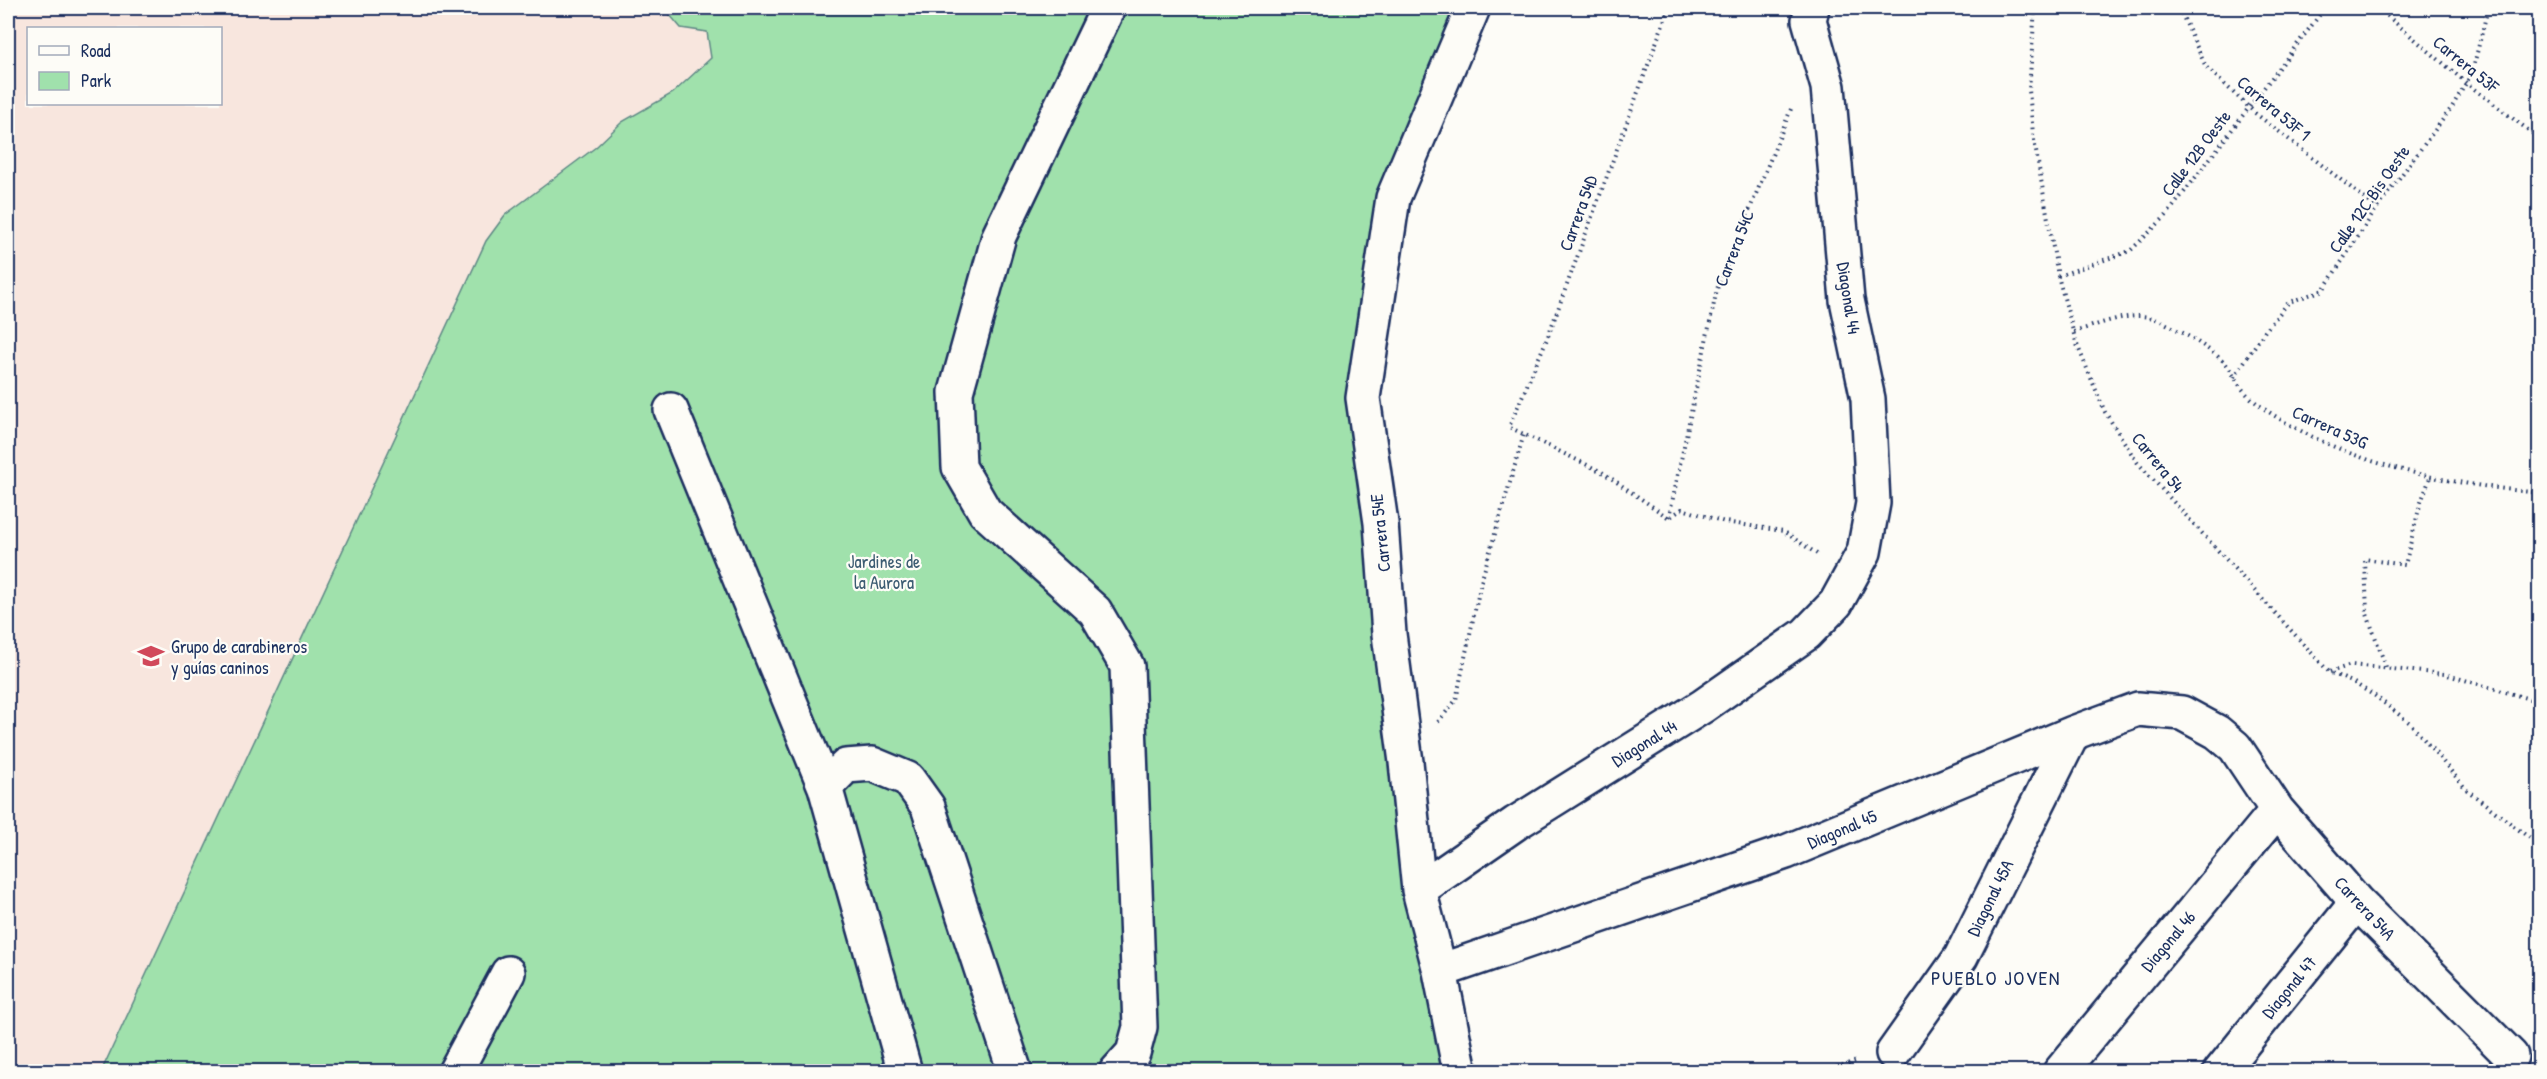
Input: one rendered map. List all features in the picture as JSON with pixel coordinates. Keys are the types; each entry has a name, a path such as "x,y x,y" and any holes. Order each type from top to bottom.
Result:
{"street":[{"path":"1108,8 999,236 956,392 959,467 985,512 1095,610 1127,666 1140,1027 1133,1053 1116,1071"},
{"name":"Carrera 54E","path":"1461,1071 1440,971 1419,890 1406,762 1389,634 1381,523 1363,398 1393,198 1473,8"},
{"path":"1812,8 1809,20 1828,87"},
{"name":"Diagonal 44","path":"1419,890 1516,823 1703,706 1806,634 1836,603 1864,552 1873,503 1868,399 1847,300 1828,87"},
{"path":"671,410 825,787 904,1071"},
{"name":"Diagonal 45","path":"1440,971 1786,852 2073,733 2138,709 2182,712 2217,732 2235,747"},
{"name":"Diagonal 45A","path":"1893,1053 1961,957 2073,733"},
{"name":"Carrera 54A","path":"2235,747 2277,810 2357,903 2511,1056"},
{"path":"825,787 846,766 872,764 908,779 928,807 1015,1071"},
{"name":"Diagonal 46","path":"2060,1071 2277,810"},
{"name":"Diagonal 47","path":"2220,1071 2357,903"},
{"path":"455,1071 508,973"}],"path":[{"name":"Carrera 54D","path":"1524,434 1509,427 1547,339 1669,8"},
{"name":"Carrera 54","path":"2035,8 2029,90 2033,134 2058,276 2074,332 2105,412 2137,462 2330,672"},
{"name":"Carrera 53F 1","path":"2179,8 2206,67 2248,106 2377,208"},
{"name":"Calle 12B Oeste","path":"2058,276 2130,251 2166,216 2325,8"},
{"name":"Carrera 53F","path":"2378,8 2467,83 2540,139"},
{"name":"Calle 12C Bis Oeste","path":"2234,377 2265,331 2289,302 2323,290 2377,208 2467,83 2481,43 2488,8"},
{"name":"Carrera 54C","path":"1669,518 1717,289 1726,263 1794,101 1808,91 1828,87"},
{"path":"2532,133 2540,110"},
{"name":"Carrera 53G","path":"2074,332 2118,318 2152,318 2185,334 2225,363 2244,392 2280,420 2310,436 2366,458 2430,478 2540,493"},
{"path":"1406,762 1456,700 1481,582 1524,434 1602,472 1669,518 1682,509 1725,522 1783,531 1851,576"},
{"path":"2386,667 2367,614 2365,559 2405,565 2420,505 2430,478"},
{"path":"2330,672 2351,665 2444,674 2540,702"},
{"path":"2330,672 2375,696 2410,723 2467,790 2540,846"}],"shaded area":[{"name":"Grupo de carabineros y guías caninos","path":"8,8 672,8 669,14 681,28 707,32 712,57 673,93 622,122 596,147 505,215 486,241 101,1071 8,1071"}],"green space":[{"name":"Jardines de la Aurora","path":"672,8 1473,8 1393,198 1363,398 1460,1071 101,1072 486,241 505,215 596,147 622,122 673,93 711,58 707,32 681,28 669,14"}],"place":[{"name":"Grupo de carabineros y guías caninos","path":"151,656"}],"district":[{"name":"PUEBLO JOVEN","path":"1996,977"}]}
